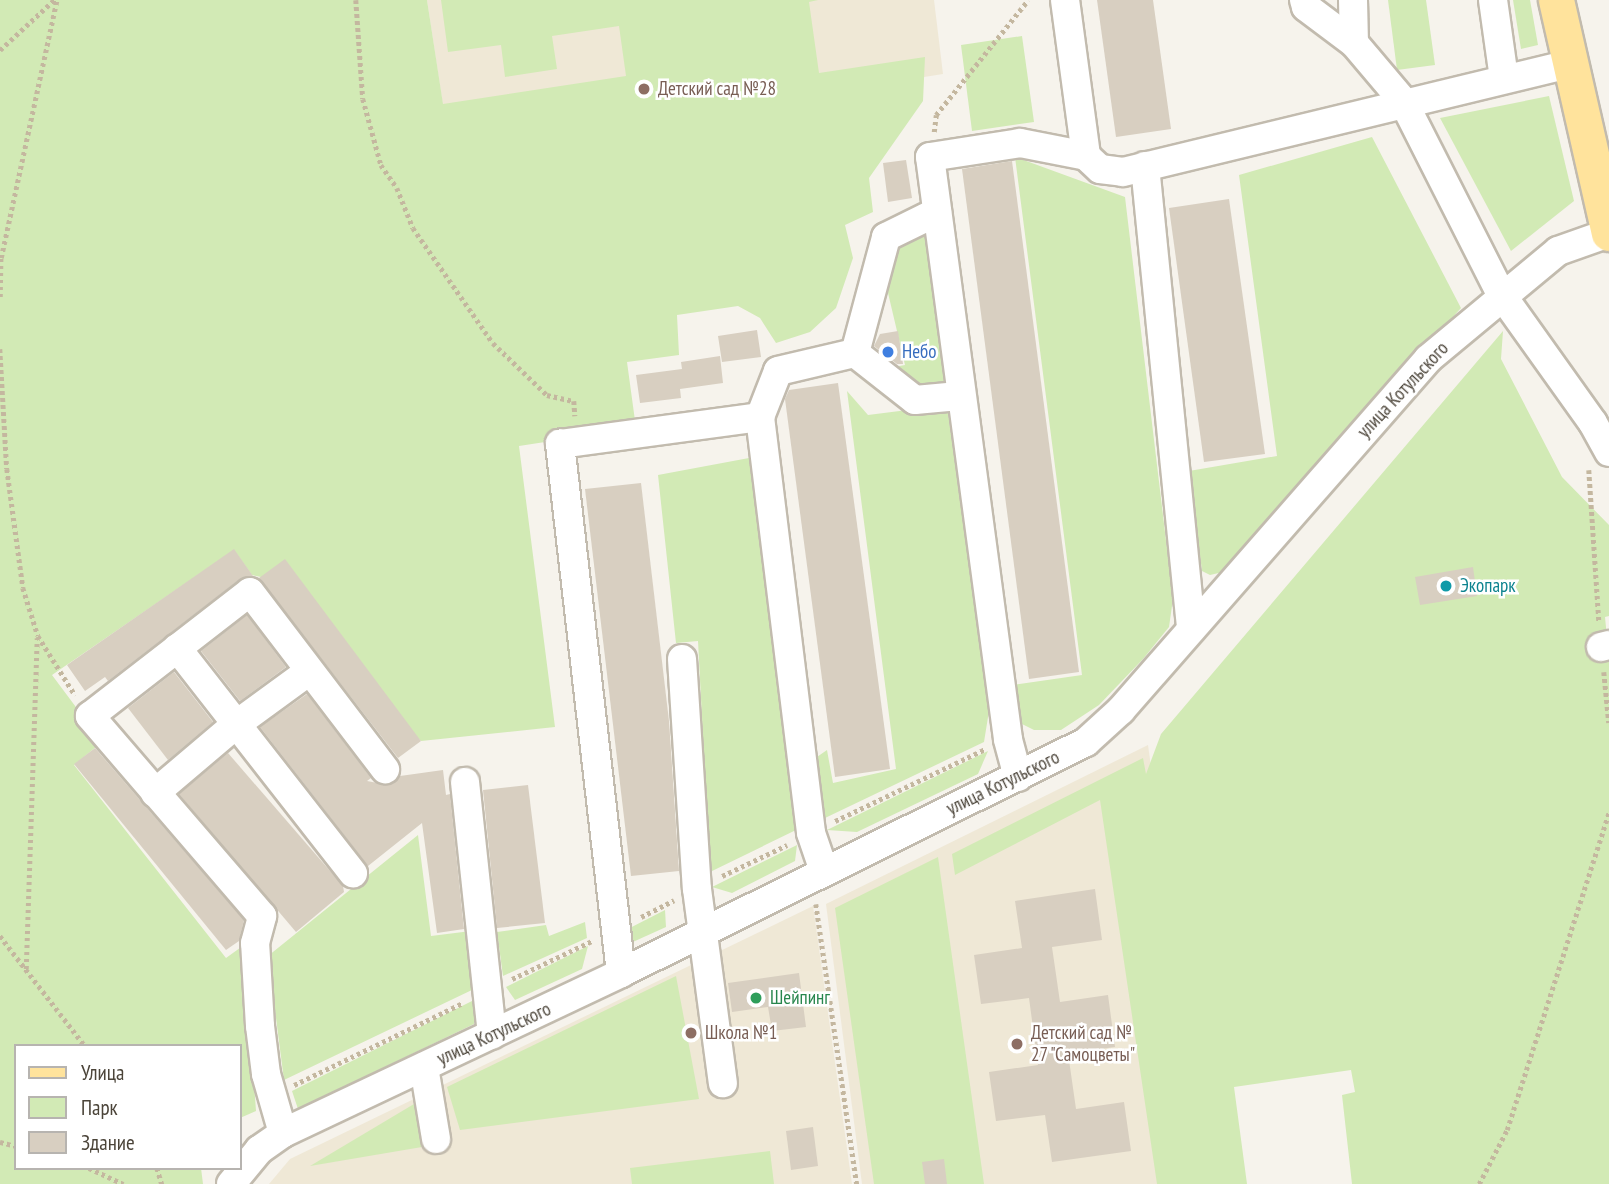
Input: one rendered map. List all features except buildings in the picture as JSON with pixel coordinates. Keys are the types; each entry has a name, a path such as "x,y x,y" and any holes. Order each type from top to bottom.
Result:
{"main road":[{"path":"1556,0 1568,64 1609,233"}],"street":[{"path":"1065,0 1086,156"},
{"path":"1304,0 1306,6 1354,43 1403,101 1501,294 1594,423 1609,452"},
{"path":"1353,0 1354,43"},
{"path":"1493,0 1504,78"},
{"path":"1018,777 1007,739 959,396 930,157 1020,143 1086,156 1100,169 1123,172 1403,101 1568,64"},
{"path":"1145,166 1191,629"},
{"path":"855,353 886,237 937,212"},
{"name":"улица Котульского","path":"231,1184 259,1150 283,1133 621,973 1086,742 1121,710 1428,359 1501,294 1558,251 1609,233"},
{"path":"855,353 915,400 959,396"},
{"path":"818,874 760,417 778,371 855,353"},
{"path":"621,973 560,444 760,417"},
{"path":"283,1133 266,1074 260,1026 255,943 262,916 90,716 250,592 308,672 385,769"},
{"path":"177,648 234,726 353,873"},
{"path":"682,659 703,932 723,1083"},
{"path":"155,793 234,726 308,672"},
{"path":"465,782 492,1035"},
{"path":"424,1067 436,1139"}],"path":[{"path":"0,50 55,0"},
{"path":"0,297 1,258 55,0"},
{"path":"356,0 360,31 357,68 381,165 397,188 413,228 493,342 547,395 574,401 578,442"},
{"path":"930,157 936,115 1028,0"},
{"path":"0,349 19,562 37,636 26,969"},
{"path":"1594,423 1587,492 1605,646 1609,723"},
{"path":"37,636 90,716"},
{"path":"1479,1184 1507,1130 1609,812"},
{"path":"818,874 857,1184"},
{"path":"0,936 83,1044"},
{"path":"93,1170 123,1184"}],"shaded area":[{"name":"Детский сад №28","path":"427,0 934,0 943,74 450,152"},
{"name":"Детский сад № 27 \"Самоцветы\"","path":"1148,745 1209,1184 862,1184 826,904"},
{"name":"Школа №1","path":"813,906 852,1184 269,1184 290,1159"}],"green space":[{"path":"0,0 427,0 443,104 626,76 619,26 552,36 557,69 505,77 501,45 448,52 441,0 818,0 809,2 819,73 925,57 923,101 869,178 873,212 845,225 853,258 836,308 810,332 776,343 760,318 738,306 677,315 679,355 627,362 636,428 519,446 555,727 421,741 261,577 252,575 234,550 52,675 102,742 74,765 226,958 244,945 256,1111 242,1117 242,1044 14,1044 14,1170 201,1170 203,1184 0,1184"},
{"path":"1388,0 1426,0 1435,65 1397,70"},
{"path":"1513,0 1530,0 1538,45 1521,49"},
{"path":"1022,36 1034,122 972,131 961,45"},
{"path":"1549,96 1574,201 1511,251 1440,118"},
{"path":"1372,137 1461,308 1223,572 1210,575 1202,571 1189,471 1277,456 1239,175"},
{"path":"1015,157 1125,197 1173,599 1169,627 1143,659 1099,705 1061,730 1034,730 1018,722 1012,685 1082,675"},
{"path":"932,225 952,387 915,392 889,368 905,365 884,276 891,242"},
{"path":"1503,331 1501,359 1562,477 1609,525 1609,616 1605,617 1609,658 1609,1184 1352,1184 1342,1095 1355,1092 1351,1070 1234,1087 1247,1184 1157,1184 1100,800 955,875 952,854 1143,758 1146,774 1161,734"},
{"path":"847,391 868,415 947,405 989,711 984,742 825,818 814,759 827,750 833,783 896,769"},
{"path":"749,458 796,830 710,872 698,641 676,643 658,475"},
{"path":"988,751 978,774 857,832 827,830"},
{"path":"418,835 431,936 471,931 474,989 284,1080 268,956"},
{"path":"797,845 795,861 732,893 712,887"},
{"path":"938,857 984,1184 874,1184 835,908"},
{"path":"665,910 666,927 624,946 622,932"},
{"path":"585,922 587,938 503,976 497,932 546,925 549,936"},
{"path":"588,946 582,969 515,1000 506,987"},
{"path":"676,976 699,1099 460,1130 447,1087"},
{"path":"474,1000 474,1024 298,1109 292,1091"},
{"path":"414,1104 422,1147 310,1166"},
{"path":"770,1151 774,1184 632,1184 630,1168"}],"place":[{"name":"Детский сад №28","path":"644,89"},
{"name":"Небо","path":"888,352"},
{"name":"Экопарк","path":"1446,586"},
{"name":"Шейпинг","path":"756,998"},
{"name":"Школа №1","path":"691,1033"},
{"name":"Детский сад № 27 \"Самоцветы\"","path":"1017,1044"}]}
